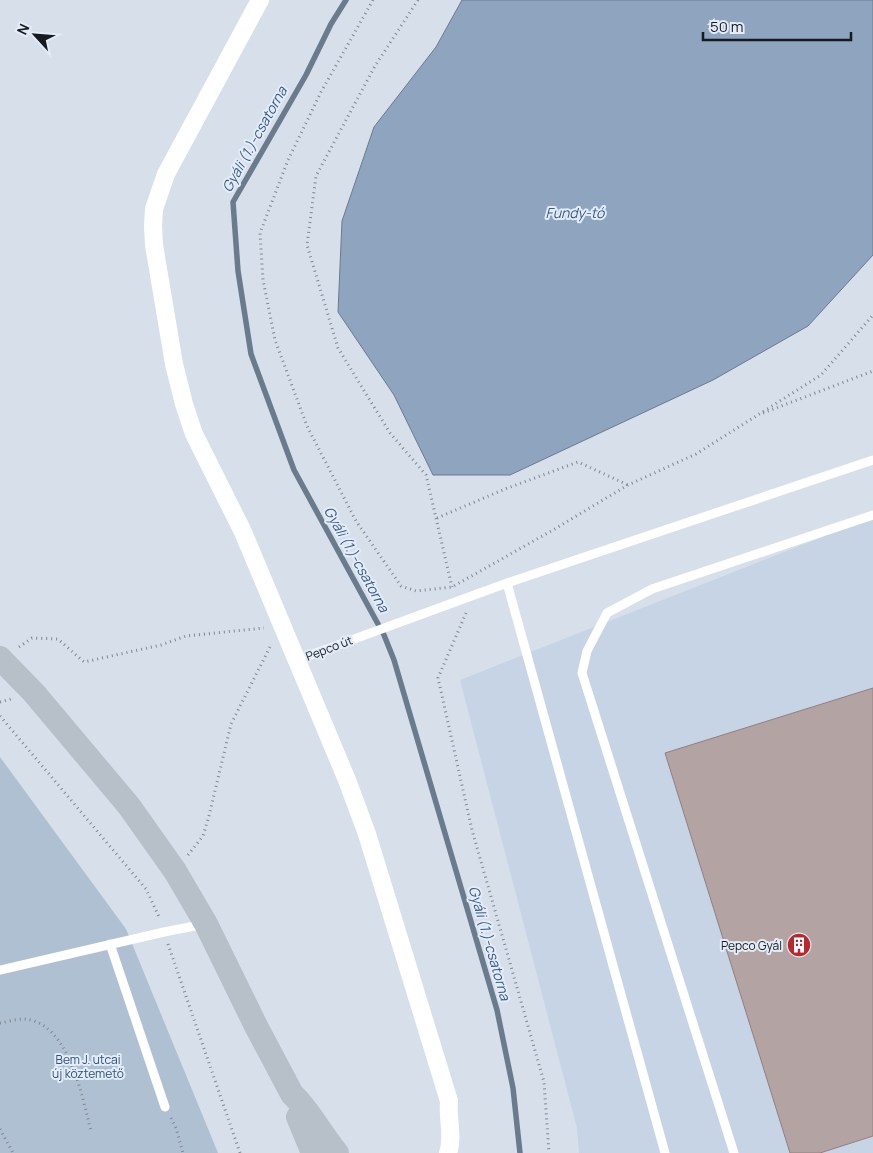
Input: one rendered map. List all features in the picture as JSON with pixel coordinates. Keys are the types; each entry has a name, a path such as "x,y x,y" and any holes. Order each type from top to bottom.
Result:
{"main road":[{"path":"1,659 34,693 129,806 175,871 206,924 292,1094 295,1111 313,1153"},
{"path":"292,1094 302,1102 320,1131 337,1153"}],"street":[{"path":"260,0 166,174 154,209 152,226 154,245 174,364 194,434 243,532 348,780 367,834 449,1101 448,1114 451,1137 448,1153"},
{"path":"449,1101 456,1108 460,1121 462,1133 460,1153"}],"lane":[{"name":"Pepco út","path":"297,660 508,583 873,460"},
{"path":"734,1153 582,672 587,651 607,614 622,605 652,589 873,515"},
{"path":"508,583 665,1153"},
{"path":"0,970 206,924"},
{"path":"110,944 165,1107"}],"path":[{"path":"373,0 321,92 288,160 260,233 263,280 275,340 307,426 356,521 401,586 416,591 452,587 628,485 696,454 820,375 873,314"},
{"path":"418,0 375,66 316,176 307,245 338,348 390,433 426,475 452,587"},
{"path":"756,416 873,371"},
{"path":"437,518 505,489 578,462 628,485"},
{"path":"473,596 438,678 472,830 544,1082 549,1153"},
{"path":"1,659 32,638 58,639 84,662 162,645 186,636 282,624"},
{"path":"175,871 203,836 231,724 282,624"},
{"path":"0,716 146,889 160,917 240,1153"},
{"path":"0,1023 24,1019 44,1026 58,1039 69,1059 79,1086 91,1131"},
{"path":"165,1107 176,1128 182,1153"},
{"path":"0,1129 13,1153"}],"shaded area":[{"path":"873,517 873,1153 579,1153 577,1128 460,680"}],"green space":[{"name":"Bem J. utcai új köztemető","path":"0,757 126,929 218,1153 0,1153"}],"water":[{"name":"Fundy-tó","path":"462,0 873,0 873,255 808,326 713,380 510,475 433,475 394,395 338,312 342,221 374,127 436,47"}],"building":[{"name":"Pepco Gyál","path":"873,688 873,1136 820,1153 790,1153 665,753"}],"waterway":[{"name":"Gyáli (1.)-csatorna","path":"346,0 331,24 306,75 233,202 238,271 251,354 294,470 384,635 394,660 497,1010 513,1088 520,1153"}],"place":[{"name":"Pepco Gyál","path":"799,945"}]}
